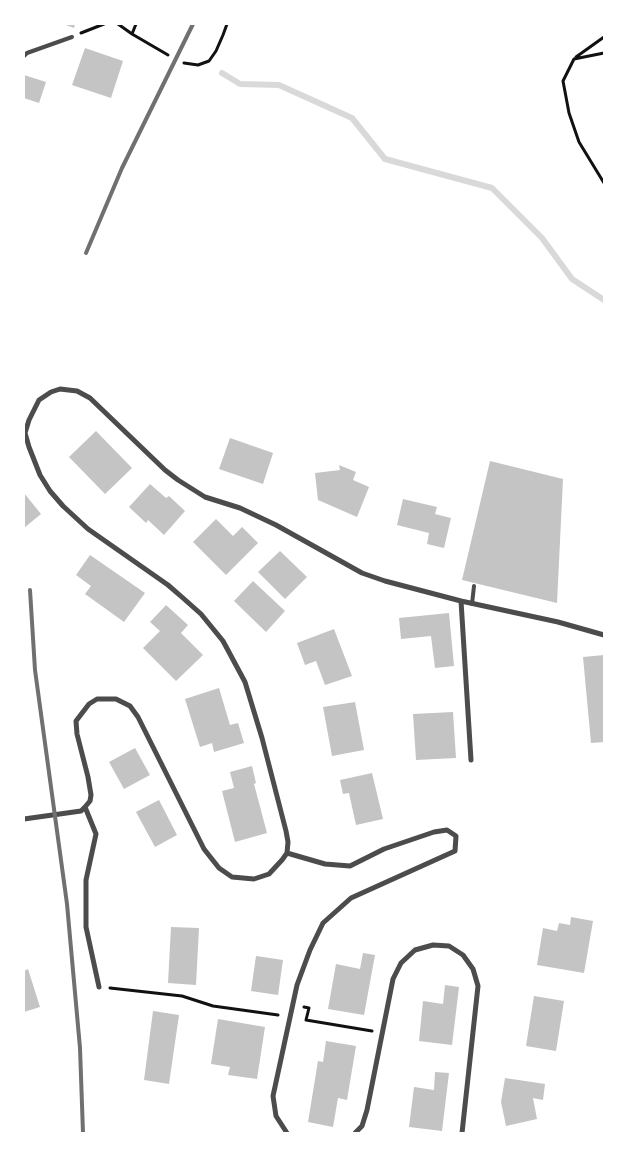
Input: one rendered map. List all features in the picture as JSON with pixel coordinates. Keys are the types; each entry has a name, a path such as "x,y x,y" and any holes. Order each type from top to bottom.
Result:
{"street":[{"path":"24,819 81,811 86,807 91,796 77,734 76,721 89,704 97,699 116,699 130,706 138,717 204,848 219,868 232,877 254,879 269,874 287,853 286,831 262,738 238,667 223,641 201,614 168,585 88,530 63,506 50,491 40,475 25,433 39,400 51,392 60,389 77,391 90,398 165,470 205,497 240,508 276,525 362,573 385,582 472,604 558,622 604,635"},
{"path":"461,601 471,760"},
{"path":"86,807 96,834 86,880 86,927 99,987"},
{"path":"287,853 325,864 350,866 384,849 434,832 447,830 456,836 455,851 351,898 323,923 300,976 273,1096 276,1116 287,1133"},
{"path":"355,1133 362,1126 367,1110 392,979 401,963 416,950 433,944 449,946 462,955 473,969 478,986 462,1133"}],"lane":[{"path":"24,56 27,53 72,36"},
{"path":"472,604 474,586"}],"path":[{"path":"72,36 104,24"},
{"path":"118,24 168,55"},
{"path":"132,34 136,24"},
{"path":"184,63 198,65 209,61 216,51 227,24"},
{"path":"604,37 574,59 563,81 569,112 579,142 604,183"},
{"path":"574,59 604,53"},
{"path":"99,987 182,996 213,1006 296,1018 299,1006 309,1008 306,1020 382,1032"}],"building":[{"path":"63,24 75,24 74,28"},
{"path":"85,48 123,61 111,98 72,85"},
{"path":"24,75 46,82 39,103 24,98"},
{"path":"96,431 132,468 105,494 69,457"},
{"path":"230,438 273,453 263,484 219,469"},
{"path":"490,461 563,479 557,603 462,580"},
{"path":"339,465 356,472 353,480 369,487 357,517 318,500 315,473 340,470"},
{"path":"150,484 166,498 169,496 185,511 164,535 148,520 146,523 129,507"},
{"path":"24,493 41,514 24,528"},
{"path":"403,499 437,507 435,514 451,518 444,548 427,544 429,533 397,525"},
{"path":"216,519 233,536 242,527 258,543 226,575 193,542"},
{"path":"280,551 307,577 285,599 258,572"},
{"path":"90,555 145,593 124,622 85,594 91,586 76,575"},
{"path":"253,581 285,611 266,632 234,601"},
{"path":"166,605 188,625 181,633 203,655 176,681 143,648 160,631 150,622"},
{"path":"449,613 454,666 435,668 431,636 401,639 399,618"},
{"path":"334,629 352,676 325,685 316,661 305,665 297,643"},
{"path":"604,655 604,742 591,743 583,657"},
{"path":"219,688 230,725 238,723 244,743 214,752 212,743 200,747 185,699"},
{"path":"355,702 364,750 332,756 323,707"},
{"path":"453,712 456,758 416,760 413,714"},
{"path":"135,748 150,775 124,789 109,762"},
{"path":"252,766 256,783 254,784 267,833 235,842 222,791 234,788 230,772"},
{"path":"372,773 383,819 356,825 349,793 343,794 340,780"},
{"path":"159,800 177,835 155,847 136,812"},
{"path":"571,917 593,921 584,973 537,965 543,928 557,931 559,923 570,925"},
{"path":"171,927 199,928 196,985 168,983"},
{"path":"363,953 375,955 364,1015 328,1009 336,964 360,969"},
{"path":"256,956 283,960 278,995 251,991"},
{"path":"28,969 40,1007 24,1012 24,971"},
{"path":"445,985 459,987 452,1045 419,1041 423,1001 443,1004"},
{"path":"534,996 564,1001 556,1051 526,1046"},
{"path":"153,1011 179,1015 169,1084 144,1080"},
{"path":"218,1019 265,1027 257,1079 228,1075 230,1067 211,1064"},
{"path":"326,1041 356,1046 347,1100 338,1098 333,1127 308,1122 318,1061 323,1062"},
{"path":"435,1072 449,1073 442,1131 409,1127 414,1087 434,1090"},
{"path":"505,1078 545,1084 543,1100 533,1098 537,1119 506,1126 501,1102"}],"waterway":[{"path":"222,73 240,84 279,85 352,118 385,159 492,188 542,238 572,279 604,300"}],"railway":[{"path":"86,253 122,168 193,24"},
{"path":"30,590 35,670 67,904 80,1048 83,1133"}]}
